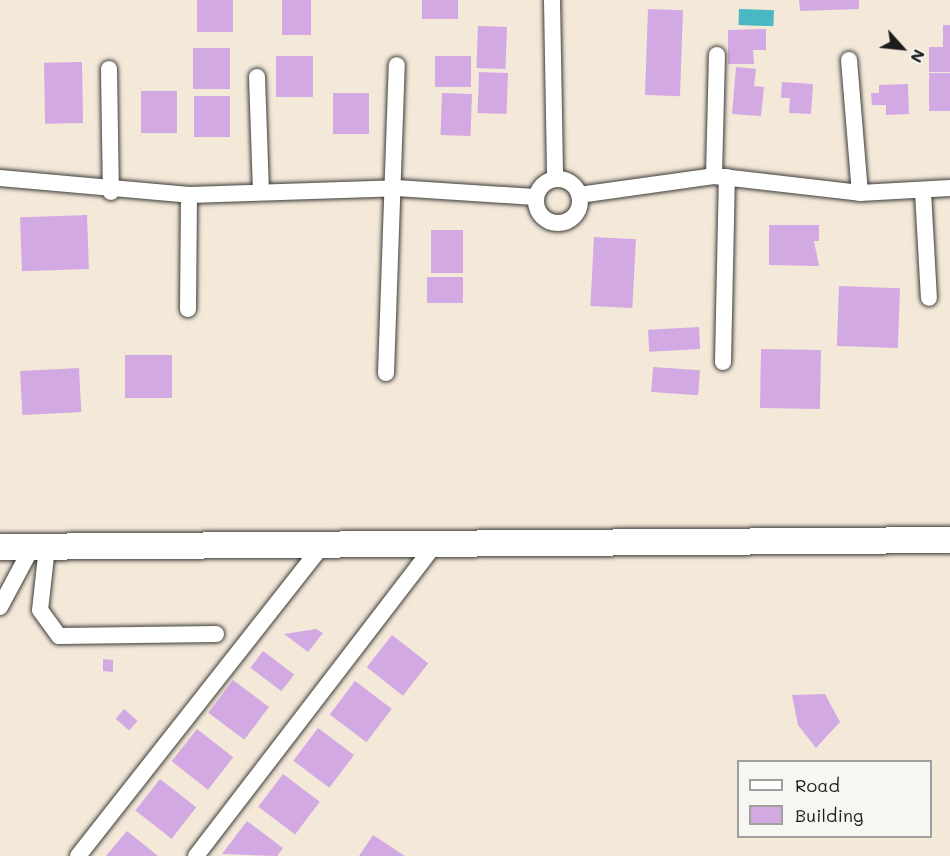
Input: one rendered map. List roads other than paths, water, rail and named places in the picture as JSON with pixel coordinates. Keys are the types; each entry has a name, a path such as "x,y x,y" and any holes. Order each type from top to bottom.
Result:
{"main road":[{"path":"0,548 950,540"}],"street":[{"path":"552,0 555,178"},
{"path":"717,55 723,362"},
{"path":"849,60 860,193"},
{"path":"386,374 396,188 397,65"},
{"path":"109,69 111,192"},
{"path":"257,77 261,189"},
{"path":"579,195 721,176 860,193 923,192 950,188"},
{"path":"0,178 111,192 189,195 261,189 396,188 535,196"},
{"path":"555,178 570,182 579,195 578,209 562,223 542,217 535,196 542,184 555,178"},
{"path":"923,192 929,298"},
{"path":"188,309 189,195"},
{"path":"196,856 435,544"},
{"path":"78,856 323,545"},
{"path":"0,607 39,547"},
{"path":"39,547 40,610 59,636 216,634"}],"water":[{"path":"739,9 774,10 773,26 738,25"}]}
